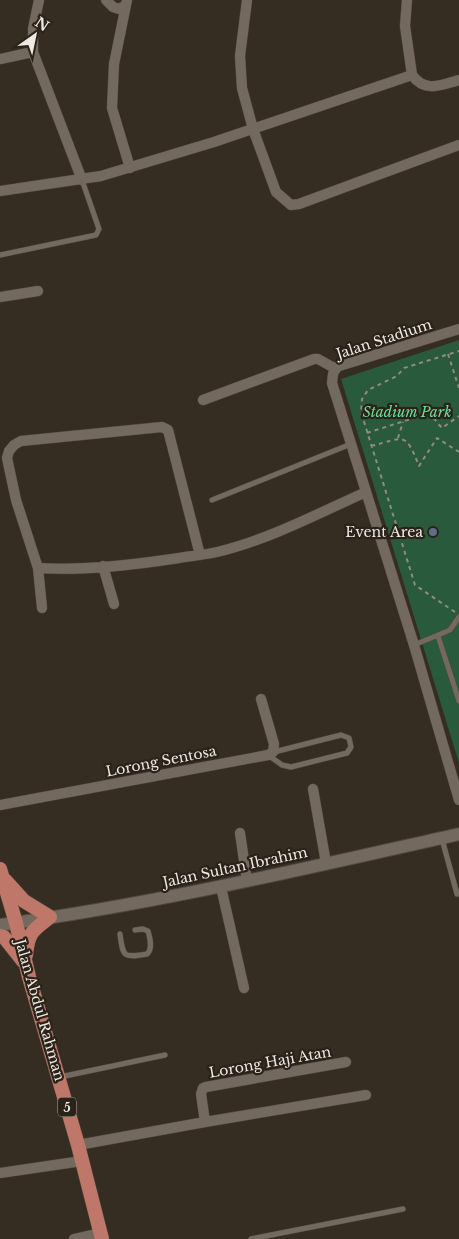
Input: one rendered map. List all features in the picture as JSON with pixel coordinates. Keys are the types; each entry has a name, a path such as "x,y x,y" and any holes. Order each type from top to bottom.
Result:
{"main road":[{"path":"0,901 1,874"},
{"path":"1,874 24,901 50,917 32,932 28,938 26,963"},
{"name":"Jalan Abdul Rahman","path":"1,874 78,1145 79,1161 101,1236"},
{"path":"0,936 4,937 26,963"}],"street":[{"path":"39,0 33,29 34,52 82,180"},
{"path":"106,0 113,7 119,9 126,3"},
{"path":"247,0 240,56 242,88 253,129 276,192 291,205 299,204 459,145"},
{"path":"407,0 404,26 412,71 418,84 428,87 459,80"},
{"path":"126,3 114,64 112,108 130,168"},
{"path":"0,59 34,52"},
{"path":"0,191 82,180 130,168 253,129 412,71"},
{"path":"0,297 38,291"},
{"name":"Jalan Stadium","path":"459,329 336,367 332,383 414,645 459,800"},
{"path":"203,400 314,359 318,359 336,369"},
{"path":"42,608 38,568 16,500 7,458 8,451 21,441 162,427 168,430 200,555"},
{"path":"38,568 53,569 154,562 216,552 244,544 287,527 366,492"},
{"path":"103,566 114,604"},
{"path":"261,699 274,744 271,754"},
{"name":"Lorong Sentosa","path":"0,805 271,754"},
{"path":"313,789 326,863"},
{"path":"240,833 248,881"},
{"name":"Jalan Sultan Ibrahim","path":"0,925 221,887 459,834"},
{"path":"221,887 244,988"},
{"name":"Lorong Haji Atan","path":"205,1122 201,1094 203,1088 346,1062"},
{"path":"78,1145 366,1095"},
{"path":"0,1173 79,1161"},
{"path":"74,1239 101,1236"}],"lane":[{"path":"0,255 96,235 99,229 82,180"},
{"path":"212,500 351,444"},
{"path":"414,645 450,630 459,616"},
{"path":"438,636 459,701"},
{"path":"341,735 349,738 351,747 347,752 291,767 282,766 271,754 341,735"},
{"path":"442,838 457,894"},
{"path":"120,934 123,952 126,956 147,954 150,950 148,931 135,930"},
{"path":"58,1077 165,1055"},
{"path":"251,1239 403,1209"}],"path":[{"path":"459,350 404,368 397,376 368,390 362,399 360,412 415,585 459,616"},
{"path":"448,354 459,388"},
{"path":"367,434 429,413 442,428 459,416"},
{"path":"398,438 402,422"},
{"path":"371,446 398,438 407,442 412,447 419,466 437,438 459,452"}],"green space":[{"name":"Stadium Park","path":"459,340 459,763 341,379"}],"place":[{"name":"Event Area","path":"433,532"}]}
